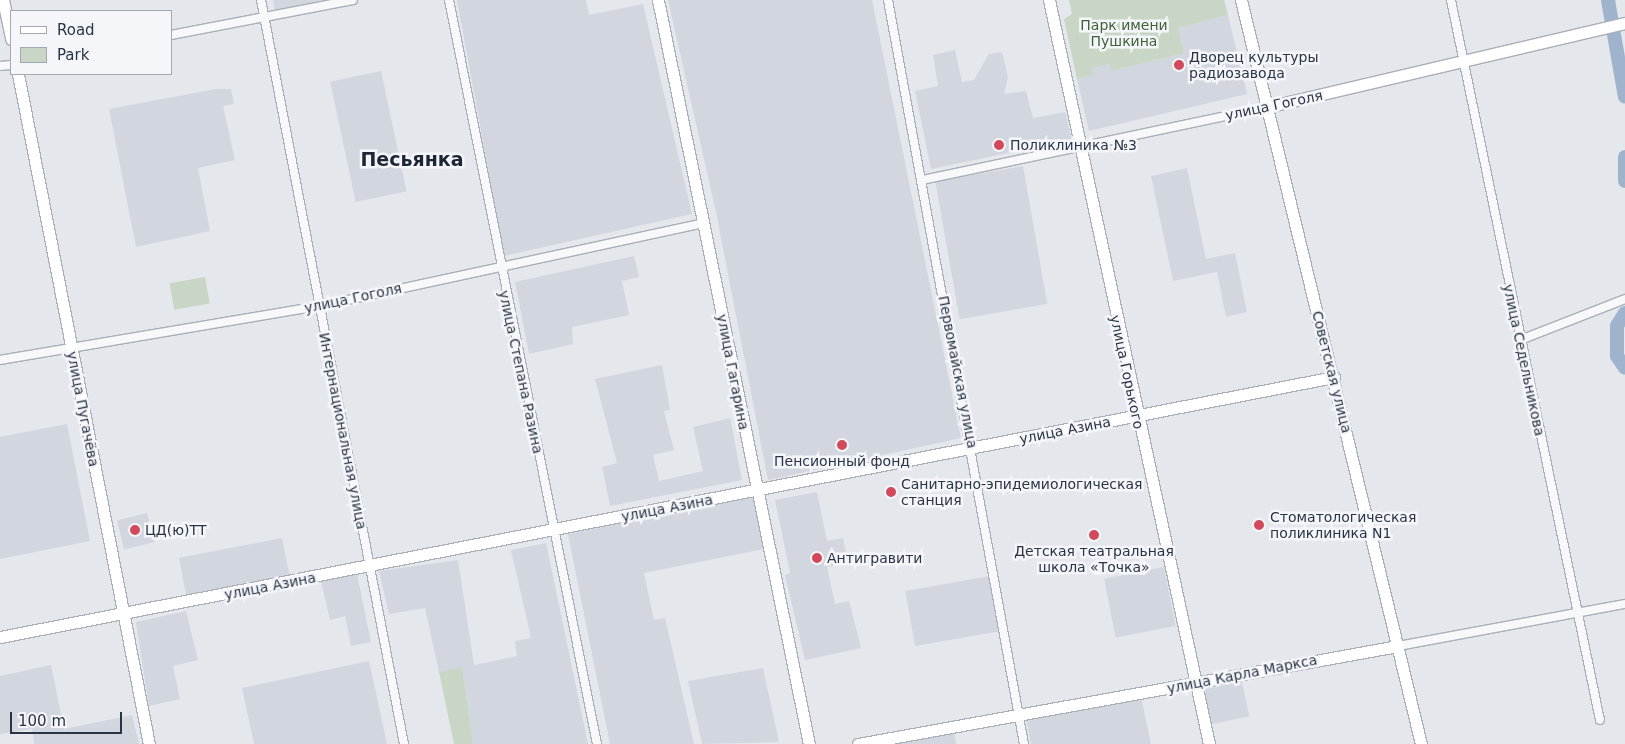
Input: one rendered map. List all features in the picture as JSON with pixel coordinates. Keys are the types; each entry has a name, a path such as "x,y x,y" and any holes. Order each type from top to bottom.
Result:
{"main road":[{"path":"3,0 10,34"},
{"name":"улица Гагарина","path":"658,0 809,744"},
{"name":"улица Горького","path":"1049,0 1136,416 1208,744"},
{"name":"Советская улица","path":"1241,0 1334,377 1421,744"},
{"name":"улица Гоголя","path":"1267,107 1545,40 1625,23"},
{"name":"улица Пугачёва","path":"18,75 149,744"},
{"name":"улица Азина","path":"0,637 757,491 1334,377"},
{"name":"улица Карла Маркса","path":"858,744 1398,646"}],"street":[{"name":"Интернациональная улица","path":"261,0 404,744"},
{"path":"172,35 264,19 353,0"},
{"name":"улица Степана Разина","path":"448,0 498,267 597,744"},
{"name":"Первомайская улица","path":"888,0 972,449 1024,744"},
{"name":"улица Седельникова","path":"1451,0 1576,613 1600,720"},
{"name":"улица Гоголя","path":"922,180 1267,107"},
{"name":"улица Гоголя","path":"0,360 320,306 703,223"},
{"path":"1520,340 1625,299"},
{"name":"улица Карла Маркса","path":"1398,646 1625,604"}],"shaded area":[{"path":"273,0 323,0 275,12"},
{"path":"457,0 586,0 589,15 643,4 692,214 504,256"},
{"path":"668,0 872,0 961,438 768,480 716,212"},
{"path":"1228,15 1247,94 1089,131 1077,79 1093,75 1091,68 1110,64 1112,71 1184,53 1178,28"},
{"path":"955,50 962,82 974,80 989,54 1002,52 1008,77 1004,94 1026,91 1033,118 1065,112 1072,140 931,169 915,91 938,86 933,55"},
{"path":"381,71 407,191 356,202 330,82"},
{"path":"216,89 231,89 234,104 223,106 235,160 198,168 210,231 136,247 109,109"},
{"path":"1023,166 1047,304 960,319 935,181"},
{"path":"1187,168 1206,259 1235,253 1247,312 1226,317 1217,272 1173,281 1151,176"},
{"path":"634,256 639,277 622,281 629,315 572,327 573,344 529,354 515,282"},
{"path":"662,365 670,410 664,411 674,450 653,455 659,481 703,471 693,427 730,418 742,480 610,506 602,467 617,463 595,379"},
{"path":"67,424 90,541 0,559 0,437"},
{"path":"817,492 827,541 843,538 848,563 827,567 835,604 849,601 861,648 805,660 785,575 790,573 775,500"},
{"path":"753,497 764,549 644,573 654,620 665,618 694,744 610,744 568,534"},
{"name":"ЦД(ю)ТТ","path":"147,513 154,542 124,550 117,520"},
{"path":"282,538 289,575 186,595 179,558"},
{"path":"546,543 588,744 473,744 462,668 439,672 425,608 389,614 379,571 458,560 474,665 517,656 515,641 531,638 511,550"},
{"path":"1164,567 1175,626 1116,638 1104,579"},
{"path":"357,574 371,642 351,646 345,616 330,620 321,581"},
{"path":"990,576 1000,631 915,646 905,591"},
{"path":"186,611 198,660 173,666 180,699 149,706 136,622"},
{"path":"369,661 387,744 254,744 242,688"},
{"path":"51,665 64,729 132,715 139,744 34,744 32,729 0,734 0,676"},
{"path":"763,668 779,742 702,744 688,681"},
{"path":"1241,677 1249,716 1210,724 1202,685"},
{"path":"1141,697 1151,744 1031,744 1026,719"},
{"path":"954,731 956,744 890,744"}],"green space":[{"name":"Парк имени Пушкина","path":"1069,0 1224,0 1228,15 1178,28 1184,53 1112,71 1109,64 1092,68 1093,75 1077,79 1064,19 1072,14"},
{"path":"205,277 210,304 174,310 170,283"},
{"path":"462,667 473,744 454,744 439,672"}],"waterway":[{"path":"1608,0 1625,97"},
{"path":"1625,157 1625,181"},
{"path":"1625,313 1617,326 1617,356 1625,368"}],"place":[{"name":"Дворец культуры радиозавода","path":"1179,65"},
{"name":"Поликлиника №3","path":"999,145"},
{"name":"Пенсионный фонд","path":"842,445"},
{"name":"Санитарно-эпидемиологическая станция","path":"891,492"},
{"name":"Стоматологическая поликлиника N1","path":"1259,525"},
{"name":"ЦД(ю)ТТ","path":"135,530"},
{"name":"Детская театральная школа «Точка»","path":"1094,535"},
{"name":"Антигравити","path":"817,558"}],"district":[{"name":"Песьянка","path":"412,160"}]}
